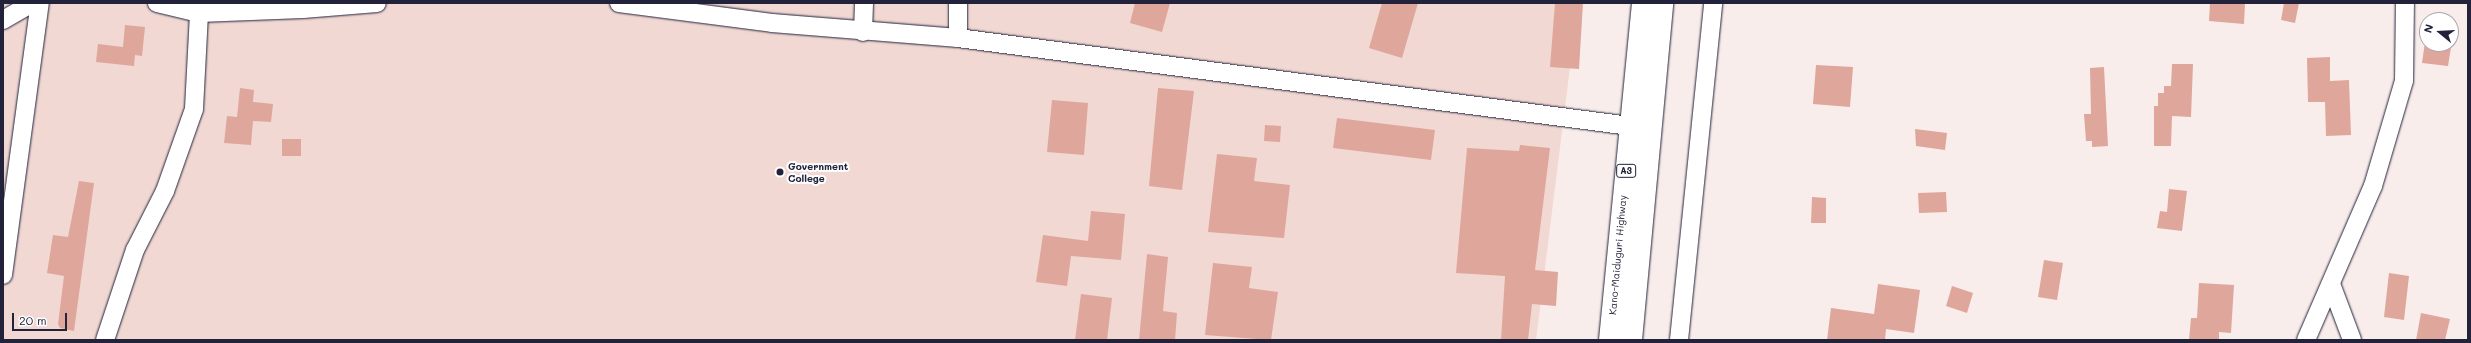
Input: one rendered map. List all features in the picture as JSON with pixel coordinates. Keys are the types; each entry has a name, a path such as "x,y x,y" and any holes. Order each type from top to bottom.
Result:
{"highway":[{"name":"Kano-Maiduguri Highway","path":"1610,340 1643,3"},
{"name":"Kano-Maiduguri Highway","path":"1630,340 1662,3"}],"street":[{"path":"3,20 33,3"},
{"path":"3,275 40,3"},
{"path":"158,3 199,13 377,3"},
{"path":"619,3 863,32 958,38 1630,126"},
{"path":"863,32 864,3"},
{"path":"958,3 958,38"},
{"path":"1679,340 1713,3"},
{"path":"2306,340 2373,186 2404,81 2405,3"},
{"path":"105,340 135,250 165,192 194,109 199,13"},
{"path":"2331,284 2352,340"}],"shaded area":[{"name":"Government College","path":"3,3 1578,3 1536,340 3,340"}],"building":[{"path":"1135,3 1170,3 1162,32 1130,23"},
{"path":"1382,3 1418,3 1402,58 1369,48"},
{"path":"1555,3 1583,3 1579,69 1550,67"},
{"path":"2210,3 2245,3 2244,24 2209,21"},
{"path":"2284,3 2299,3 2295,23 2281,20"},
{"path":"125,25 145,27 142,56 135,55 134,66 96,62 98,44 123,47"},
{"path":"2424,52 2450,52 2448,66 2422,63"},
{"path":"2330,57 2330,81 2349,80 2351,135 2326,136 2325,102 2308,102 2307,58"},
{"path":"2172,64 2193,64 2191,117 2172,116 2171,146 2154,146 2154,106 2158,106 2158,93 2164,93 2164,86 2171,86"},
{"path":"1816,65 1853,67 1850,107 1813,104"},
{"path":"2104,67 2108,146 2092,147 2092,141 2086,141 2084,114 2091,114 2090,68"},
{"path":"240,88 254,90 253,102 273,104 271,122 253,121 251,145 224,143 227,116 237,117"},
{"path":"1158,88 1194,91 1182,190 1149,186"},
{"path":"1052,100 1088,103 1084,155 1047,152"},
{"path":"1337,118 1435,130 1431,160 1333,148"},
{"path":"1265,125 1281,126 1280,142 1264,141"},
{"path":"1915,129 1947,133 1945,150 1916,146"},
{"path":"282,139 301,139 301,156 282,156"},
{"path":"1520,145 1550,148 1535,270 1558,272 1556,306 1532,304 1528,340 1501,340 1505,276 1456,273 1467,148 1519,151"},
{"path":"1217,154 1257,158 1254,181 1290,185 1284,238 1208,232"},
{"path":"79,181 94,183 74,331 60,328 58,324 64,276 47,273 53,235 68,237"},
{"path":"2169,189 2187,191 2182,231 2157,228 2160,211 2167,212"},
{"path":"1946,192 1947,212 1919,213 1918,193"},
{"path":"1812,197 1826,198 1826,223 1811,223"},
{"path":"1091,211 1125,214 1121,260 1071,256 1067,286 1036,282 1043,235 1088,241"},
{"path":"1147,254 1168,257 1163,311 1177,313 1175,340 1139,340"},
{"path":"2044,260 2063,263 2057,300 2038,297"},
{"path":"1213,263 1252,267 1249,288 1278,292 1271,340 1205,335"},
{"path":"2389,273 2409,276 2404,320 2384,317"},
{"path":"2199,283 2234,285 2231,333 2219,332 2219,340 2189,340 2191,318 2197,318"},
{"path":"1878,284 1920,290 1914,333 1886,329 1885,340 1827,340 1831,308 1874,314"},
{"path":"1952,286 1973,293 1967,313 1946,306"},
{"path":"1081,294 1112,298 1107,340 1075,340"},
{"path":"2421,313 2450,319 2445,340 2416,340"}],"place":[{"name":"Government College","path":"780,172"}]}
